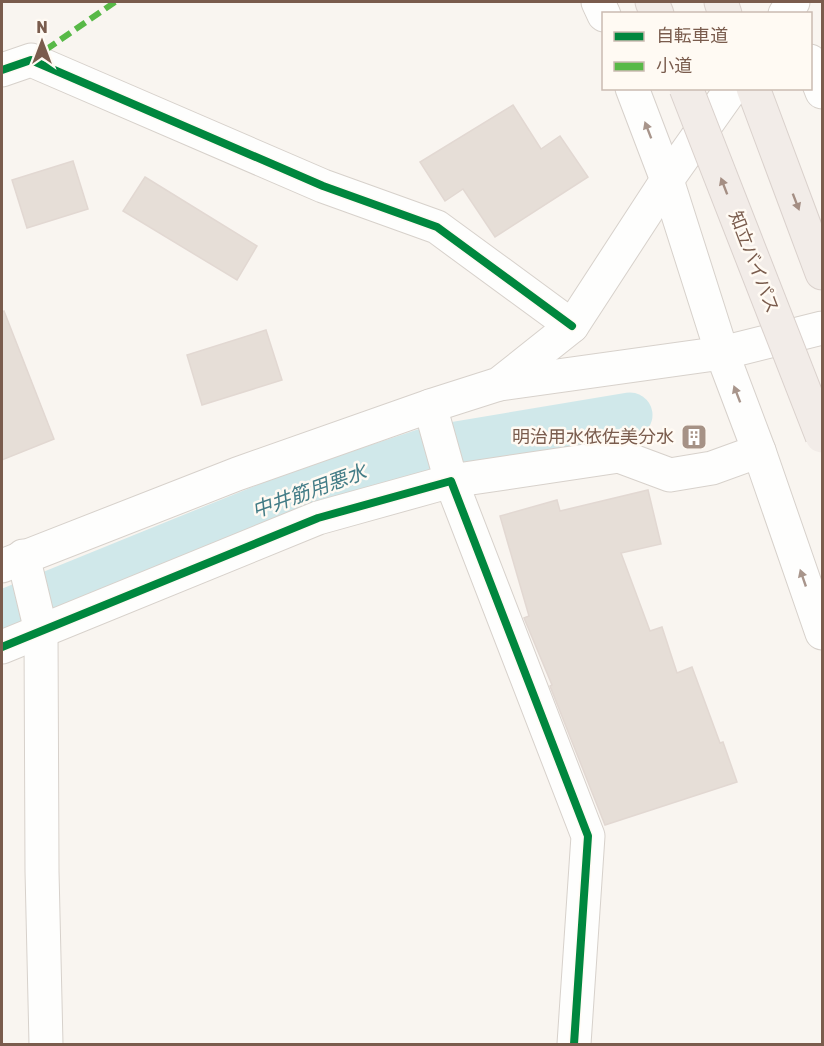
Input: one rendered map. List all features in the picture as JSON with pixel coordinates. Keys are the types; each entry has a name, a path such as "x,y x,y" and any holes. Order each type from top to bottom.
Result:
{"highway":[{"name":"知立バイパス","path":"687,90 822,436"},
{"path":"754,90 822,273"}],"street":[{"path":"2,70 31,60 323,186 437,227 572,326"},
{"path":"812,67 822,92"},
{"path":"633,90 667,180 722,353 759,451 822,633"},
{"path":"46,1044 42,871 41,631 12,561 237,474 433,417 499,384 572,326 667,180 731,90"},
{"path":"499,384 722,353 822,328"},
{"path":"433,417 449,473 588,836 574,1044"},
{"path":"2,647 318,518 449,473 619,456 670,475 712,468 759,451"}],"building":[{"path":"513,105 541,149 560,136 588,177 495,237 463,189 445,201 420,162"},
{"path":"73,161 88,209 27,228 12,180"},
{"path":"145,177 257,246 237,280 123,211"},
{"path":"4,311 54,439 2,460 2,312"},
{"path":"266,330 282,380 202,405 187,355"},
{"path":"648,490 661,544 621,553 650,631 662,627 677,673 692,667 737,782 605,825 524,618 529,616 500,516 557,500 560,511"}],"waterway":[{"name":"中井筋用悪水","path":"2,613 297,493 433,448 630,415"}],"marked path":[{"path":"31,60 115,2"}],"cycle path":[{"path":"2,70 31,60 323,186 437,227 572,326"},
{"path":"2,647 318,518 451,481 588,836 574,1044"}],"place":[{"name":"明治用水依佐美分水","path":"694,437"}]}
